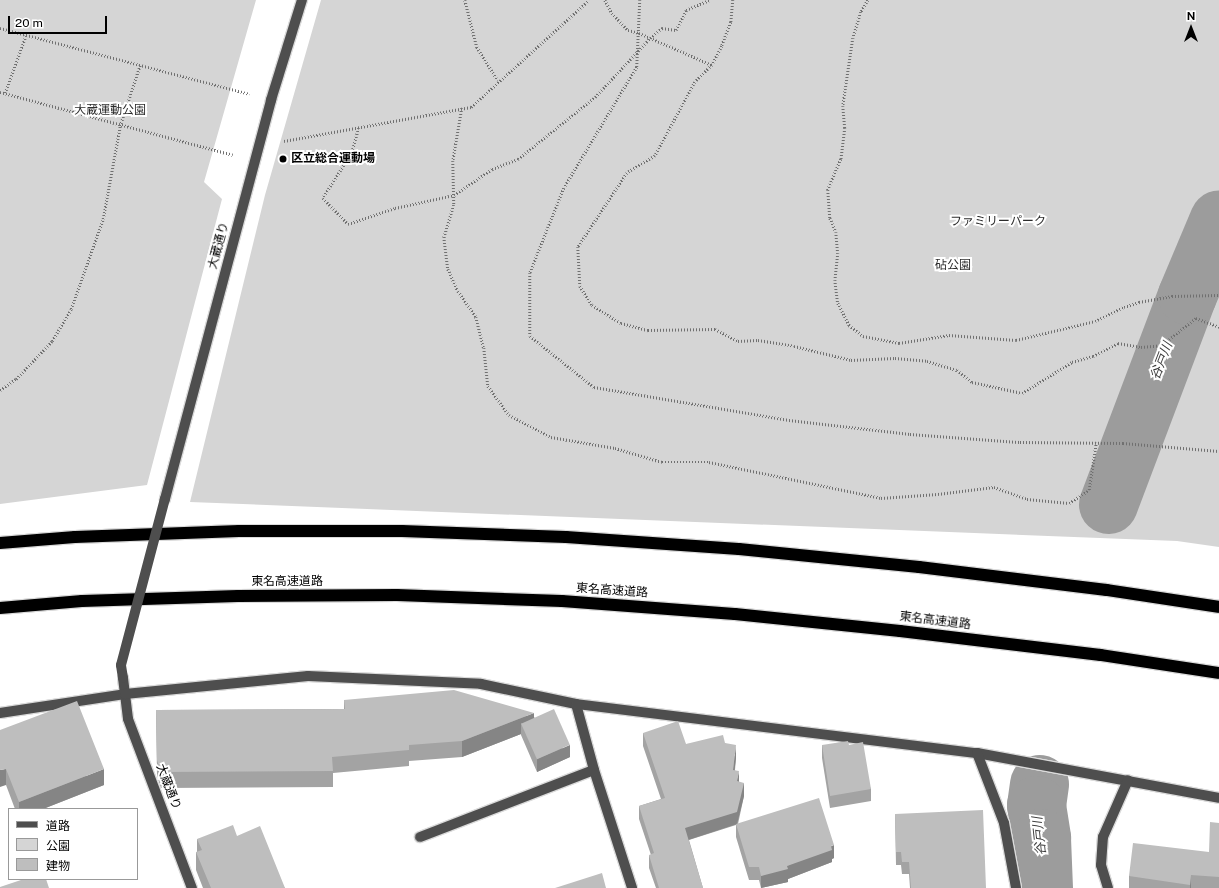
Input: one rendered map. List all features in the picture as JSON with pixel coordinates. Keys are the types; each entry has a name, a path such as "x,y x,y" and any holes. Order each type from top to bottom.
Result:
{"highway":[{"path":"0,543 75,537 239,531 402,531 566,537 739,549 912,567 1107,590 1219,607"},
{"name":"東名高速道路","path":"0,608 82,602 238,596 397,595 562,601 735,614 900,631 1101,655 1219,673"}],"street":[{"name":"大蔵通り","path":"192,888 128,719 121,665 258,147 302,0"},
{"path":"0,713 125,694 308,676 481,684 576,704 977,753 1219,798"},
{"path":"576,704 594,770 632,888"},
{"path":"977,753 1004,823 1016,888"},
{"path":"420,836 594,770"},
{"path":"1108,888 1101,864 1103,837 1128,780"}],"path":[{"path":"465,0 477,48 498,80"},
{"path":"258,147 472,107 498,80 588,0"},
{"path":"605,0 612,13 628,30 639,33 712,65"},
{"path":"640,0 637,67 564,188 530,273 530,336 594,387 789,420 910,434 1020,442 1123,443 1219,451"},
{"path":"359,128 352,153 323,198 348,224 395,208 454,195 492,169 518,159 595,97 638,49 662,28 676,30 686,10 710,0"},
{"path":"733,0 731,22 712,65 695,82 655,156 628,173 578,247 580,286 592,305 621,323 648,330 715,329 738,341 758,340 794,346 851,360 895,358 927,361 956,370 972,382 1022,393 1072,362 1093,356 1118,343 1141,347 1162,345 1179,334 1196,318 1219,327"},
{"path":"868,0 861,12 852,38 843,106 845,128 841,159 828,190 830,218 836,232 838,253 836,280 838,303 849,325 863,336 899,343 949,335 1016,340 1096,322 1124,307 1139,302 1181,296 1219,295"},
{"path":"0,28 271,100"},
{"path":"5,93 26,35"},
{"path":"0,390 16,379 52,341 71,309 102,219 120,126 140,65"},
{"path":"0,92 120,126 255,161"},
{"path":"462,108 453,161 454,204 444,238 448,269 458,291 476,316 484,348 488,386 509,415 551,437 615,448 662,462 709,462 881,498 938,494 994,487 1027,499 1070,503 1089,490 1096,443"}],"green space":[{"name":"大蔵運動公園","path":"0,0 256,0 204,182 222,199 147,485 0,504"},
{"name":"砧公園","path":"321,0 1219,0 1219,547 1177,541 190,502 265,195"}],"building":[{"path":"454,690 534,713 462,741 409,745 409,750 332,757 333,771 161,772 157,760 156,710 345,709 344,700"},
{"path":"77,701 104,769 19,802 6,769 0,770 0,730"},
{"path":"554,709 570,745 537,759 521,724"},
{"path":"678,721 686,744 723,735 725,743 736,745 733,770 739,771 737,781 744,783 737,812 685,828 703,888 659,888 649,855 654,853 639,806 665,798 643,733"},
{"path":"848,741 849,745 863,742 871,789 830,796 822,745"},
{"path":"819,798 834,845 831,846 832,850 787,866 788,869 761,876 759,867 749,867 736,824"},
{"path":"983,810 986,888 911,888 909,862 902,862 901,852 896,852 895,814"},
{"path":"1210,822 1219,823 1219,877 1191,875 1190,885 1129,876 1133,843 1209,852"},
{"path":"233,825 237,836 260,826 285,888 211,888 196,852 202,850 197,839"},
{"path":"602,873 606,888 555,888"},
{"path":"21,880 46,880 49,888 0,888"}],"waterway":[{"name":"谷戸川","path":"1108,504 1187,295 1219,219"},
{"name":"谷戸川","path":"1039,784 1036,805 1041,838 1043,888"}],"place":[{"name":"区立総合運動場","path":"283,159"}],"park label":[{"name":"ファミリーパーク","path":"998,222"}]}
